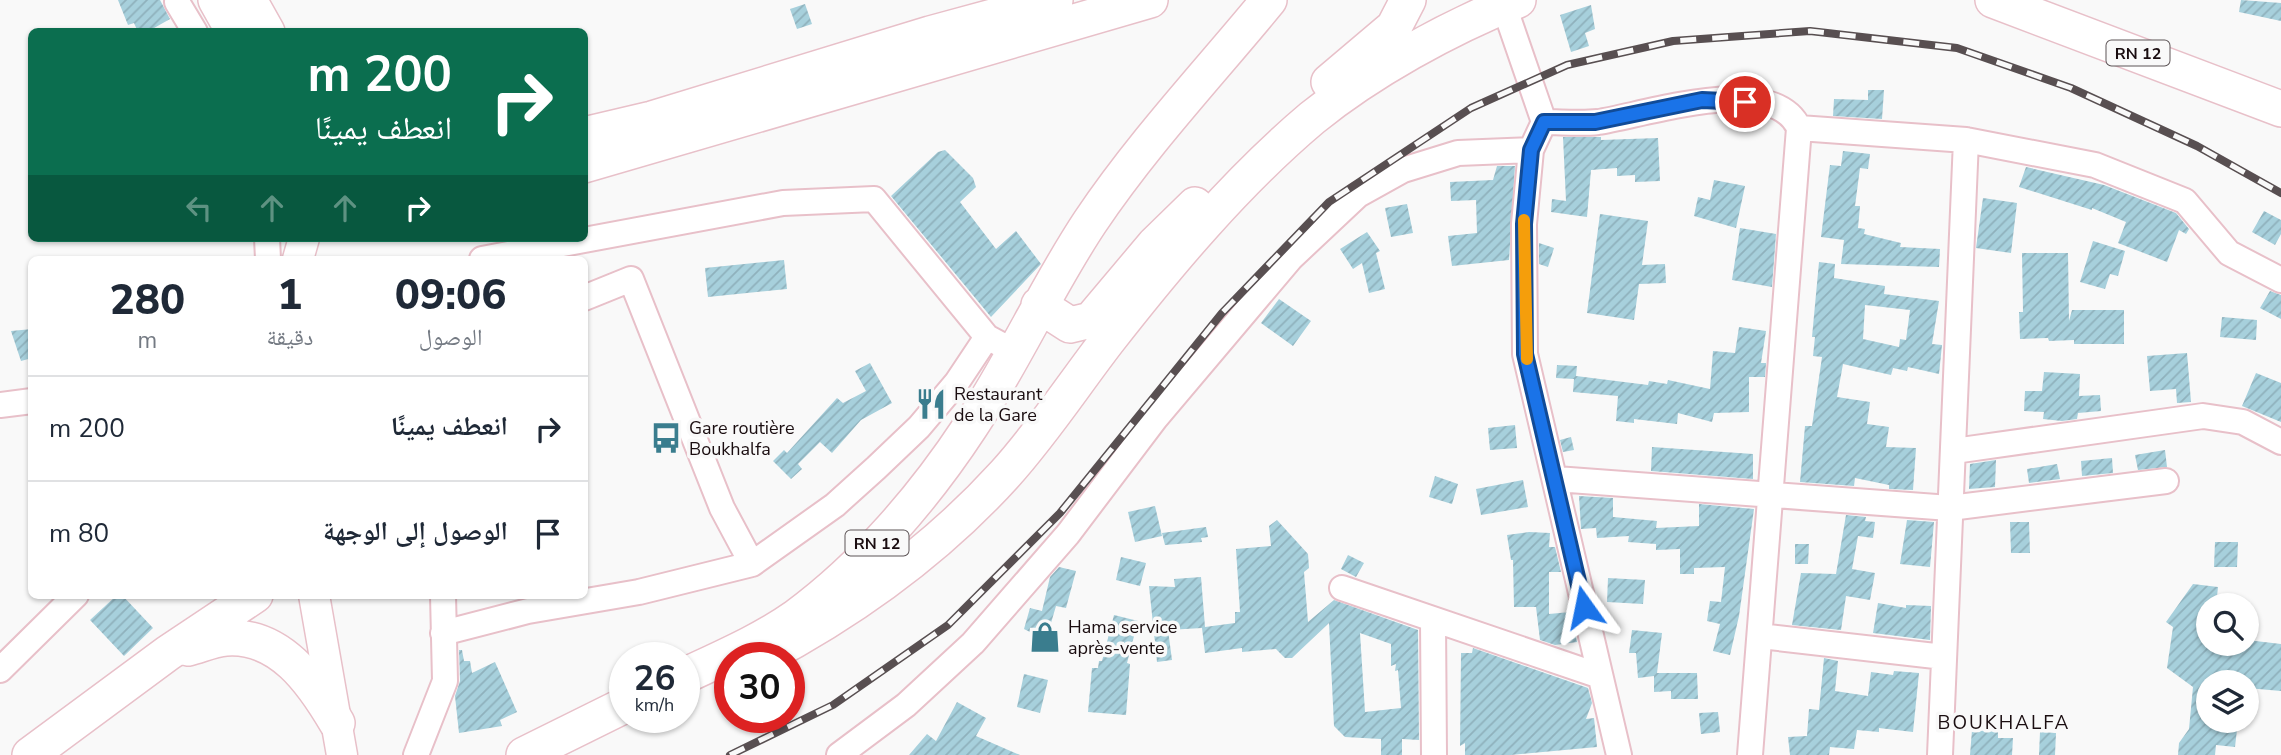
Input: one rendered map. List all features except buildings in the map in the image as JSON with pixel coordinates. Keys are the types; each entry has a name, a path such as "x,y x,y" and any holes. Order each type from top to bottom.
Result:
{"highway":[{"path":"216,0 232,28"},
{"path":"249,0 265,28"},
{"path":"588,134 652,119 930,34 1055,0"},
{"path":"588,164 1150,0"},
{"name":"RN 12","path":"700,668 769,634 836,585 882,538 971,427 1001,345 1039,305 1092,219 1156,135 1269,0"},
{"path":"1039,305 1070,325 1091,320 1155,244 1214,186 1394,27 1408,0"},
{"name":"RN 12","path":"1993,0 2281,109"},
{"name":"RN 12","path":"2062,0 2281,85"},
{"path":"811,633 892,575 956,524 1006,472 1110,337 1261,164 1313,118 1366,79 1482,14 1511,3"},
{"name":"RN 12","path":"793,642 811,633 918,528 989,442 1018,389 1020,370 1001,345"},
{"path":"30,755 168,653 248,599"},
{"path":"168,653 225,638 246,640 272,649 297,666 314,684 339,738"},
{"path":"524,755 609,713"},
{"path":"563,755 609,733"}],"main road":[{"path":"315,599 339,738"}],"street":[{"path":"177,2 193,28"},
{"path":"1511,3 1544,122 1531,150 1524,224 1525,354 1619,755"},
{"path":"1544,122 1595,122 1702,100 1775,104 1789,112 1799,128 1773,493 1750,755"},
{"path":"1799,128 1966,139 2095,165 2185,201 2229,253 2281,280"},
{"path":"1940,755 1966,139"},
{"path":"839,755 906,705 972,643 1068,534 1155,419 1291,258 1358,195 1403,170 1458,153 1531,150"},
{"path":"443,633 528,611 639,592 752,564 835,505 893,452 957,382 1001,345 874,199 782,202 588,239"},
{"path":"498,256 571,242"},
{"path":"588,296 631,279 722,508 752,564"},
{"path":"0,405 28,402"},
{"path":"1954,451 2203,416 2243,422 2281,442"},
{"path":"1556,479 1950,508 2166,481"},
{"path":"1342,588 1600,676"},
{"path":"0,670 72,599"},
{"path":"416,755 445,681 443,599"},
{"path":"1433,621 1434,755"},
{"path":"1760,636 1944,657"}],"railway":[{"path":"730,755 833,705 948,625 1060,513 1222,313 1329,202 1471,108 1567,65 1673,41 1810,31 1957,48 2071,88 2197,146 2281,193"}],"slow traffic":[{"path":"1524,220 1527,359"}],"place":[{"name":"Restaurant de la Gare","path":"931,404"},
{"name":"Gare routière Boukhalfa","path":"666,438"},
{"name":"Hama service après-vente","path":"1045,637"}],"district":[{"name":"BOUKHALFA","path":"2004,722"}],"route":[{"path":"1584,607 1525,354 1524,224 1531,150 1544,122 1595,122 1702,100 1745,102"}]}
